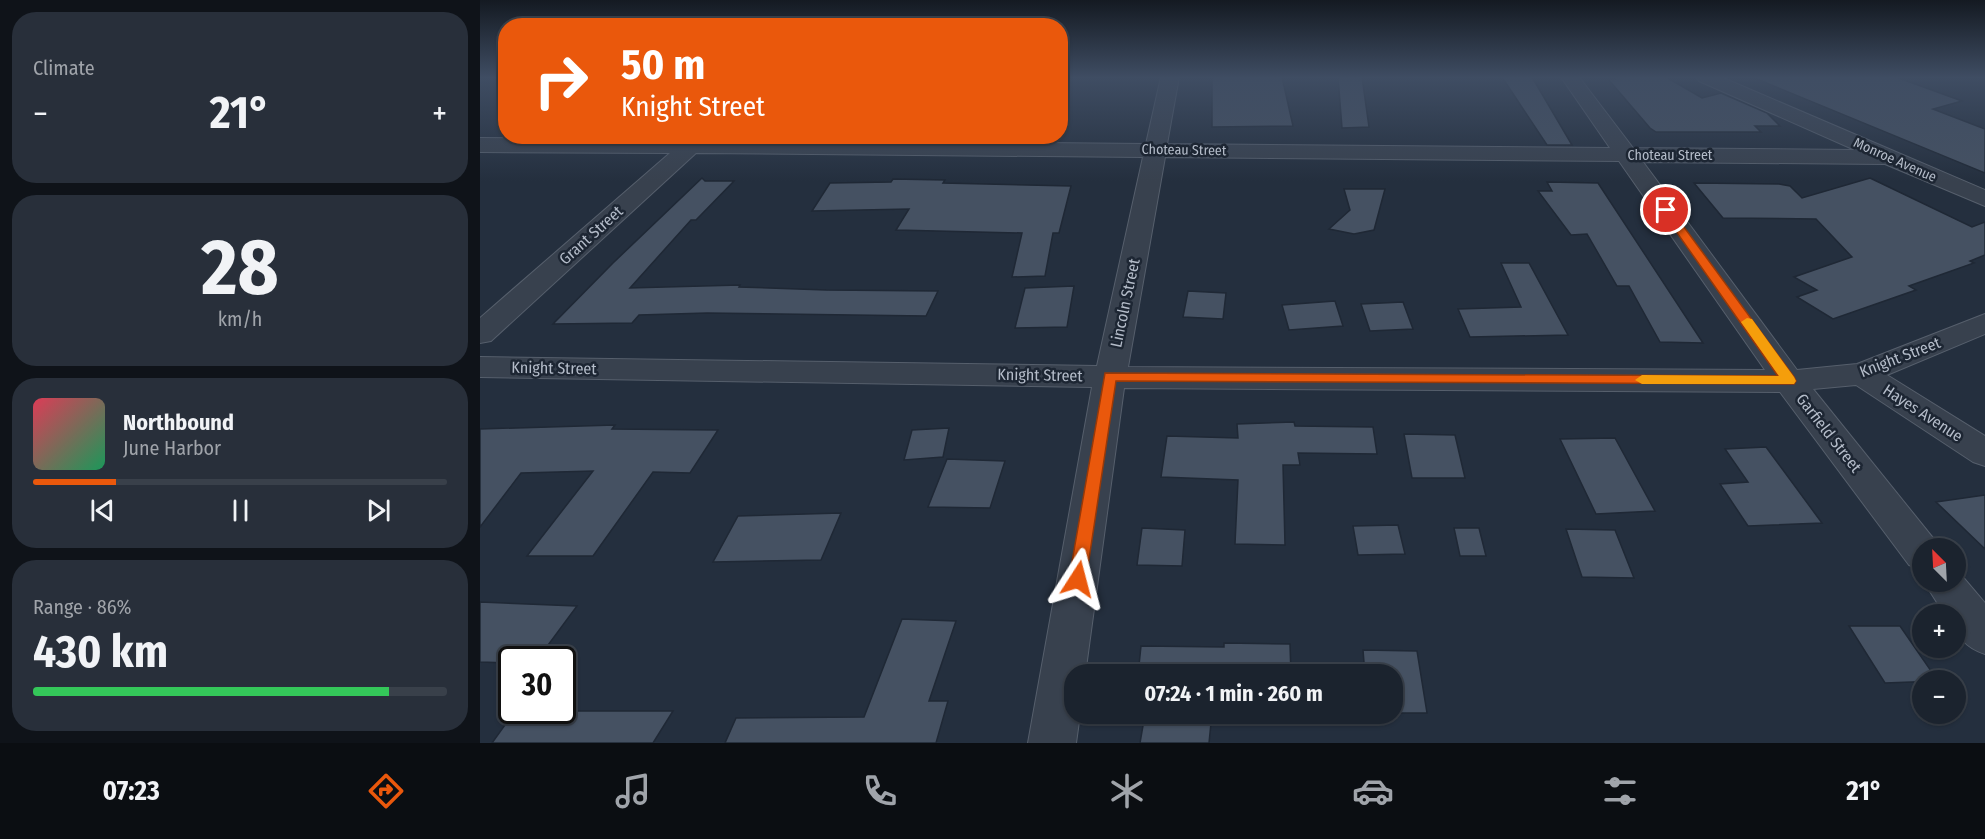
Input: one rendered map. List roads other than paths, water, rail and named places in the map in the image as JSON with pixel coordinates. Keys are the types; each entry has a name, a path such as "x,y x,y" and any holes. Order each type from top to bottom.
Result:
{"street":[{"name":"Lincoln Street","path":"1052,743 1110,376 1163,112"},
{"name":"Garfield Street","path":"1595,112 1789,381 1912,540"},
{"name":"Monroe Avenue","path":"1786,112 1985,199"},
{"name":"Choteau Street","path":"480,145 534,144"},
{"name":"Grant Street","path":"480,334 693,144"},
{"name":"Choteau Street","path":"868,144 1888,157"},
{"name":"Knight Street","path":"480,367 1110,376 1789,381 1862,374 1985,323"},
{"name":"Hayes Avenue","path":"1862,374 1985,453"},
{"path":"1952,592 1985,635"}]}
